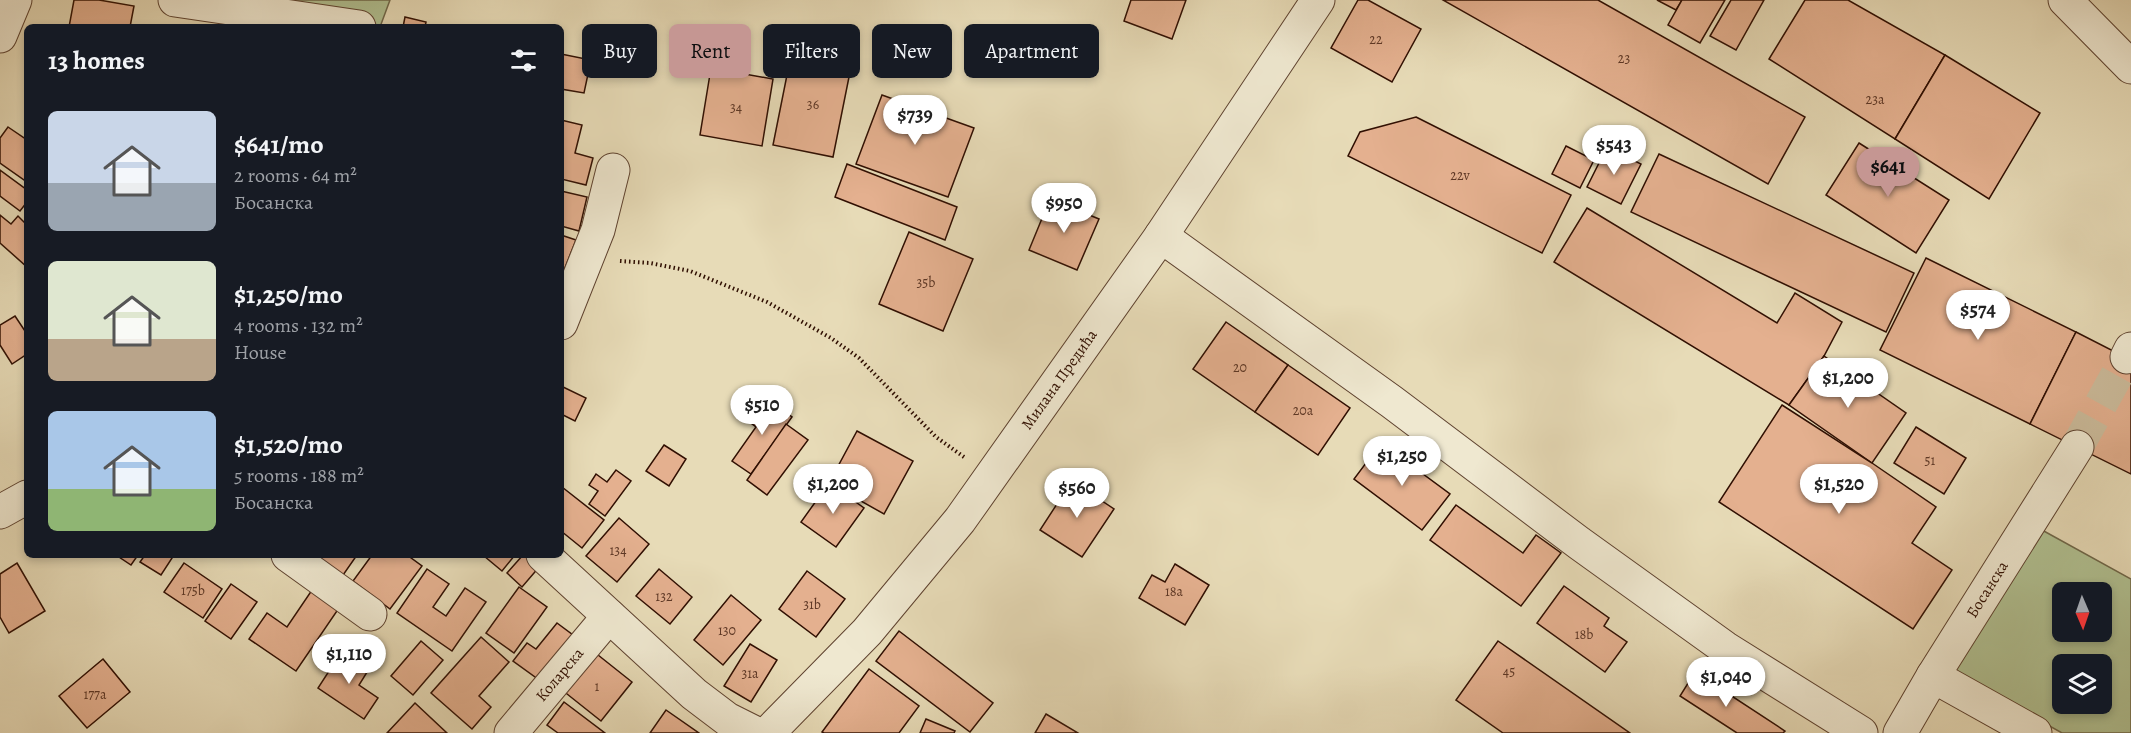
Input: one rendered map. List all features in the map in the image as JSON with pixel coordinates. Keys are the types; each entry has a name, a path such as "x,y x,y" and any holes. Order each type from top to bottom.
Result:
{"street":[{"path":"0,36 15,0"},
{"path":"175,0 339,24"},
{"path":"2065,0 2131,67"},
{"name":"Милана Предића","path":"768,733 867,632 960,520 1161,236 1308,3"},
{"path":"564,316 598,230 614,170"},
{"path":"1161,236 1392,402 1578,543 1725,648 1861,733"},
{"name":"Босанска","path":"1900,733 1933,676 2077,447"},
{"path":"0,512 24,499"},
{"path":"292,558 370,614"},
{"path":"546,558 694,694 727,719 755,733"},
{"name":"Коларска","path":"511,733 609,616"},
{"path":"1933,676 2035,733"}],"path":[{"path":"586,262 650,263 690,271 767,302 831,338 859,358 936,436 991,477"}],"green space":[{"path":"175,0 390,0 381,24 339,24"},
{"path":"2042,530 2131,579 2131,733 2062,733 1954,672"}],"building":[{"path":"74,0 99,0 134,6 131,24 70,24"},
{"path":"1131,0 1186,0 1172,39 1124,21"},
{"path":"1358,0 1368,0 1421,29 1392,82 1331,48"},
{"path":"1443,0 1598,0 1805,117 1768,184"},
{"path":"1657,0 1682,0 1676,10"},
{"path":"1682,0 1725,0 1700,43 1668,25"},
{"path":"1731,0 1764,0 1736,50 1710,36"},
{"path":"1805,0 1848,0 1945,55 1895,139 1769,59"},
{"path":"405,17 426,22 426,24 404,24"},
{"path":"564,55 582,58 582,78 587,78 584,93 564,90"},
{"path":"1945,55 2040,113 1989,199 1895,139"},
{"path":"751,75 773,79 762,146 700,135 709,78 751,78"},
{"path":"786,78 849,78 833,157 773,145"},
{"path":"882,95 974,128 948,197 856,164"},
{"path":"1416,117 1571,195 1542,253 1348,156 1360,132"},
{"path":"564,121 582,125 575,153 593,158 586,185 564,180"},
{"path":"8,127 24,138 24,180 0,163 0,138"},
{"path":"1859,143 1949,200 1916,253 1826,195"},
{"path":"1566,146 1594,160 1580,188 1552,174"},
{"path":"1607,147 1641,164 1621,204 1587,187"},
{"path":"1659,154 1914,273 1886,332 1631,212"},
{"path":"847,164 957,207 945,240 835,197"},
{"path":"0,170 24,188 24,206 20,211 0,196"},
{"path":"564,192 587,197 579,231 564,227"},
{"path":"1050,199 1099,219 1077,270 1029,250"},
{"path":"1587,208 1777,323 1795,293 1842,322 1824,356 1789,405 1554,262"},
{"path":"0,215 11,224 18,216 24,222 24,264 0,243"},
{"path":"909,232 973,259 943,331 879,304"},
{"path":"564,236 576,240 564,270"},
{"path":"1926,258 2076,332 2030,424 1880,350"},
{"path":"15,316 24,330 24,356 12,364 0,345 0,325"},
{"path":"1226,322 1288,365 1255,412 1193,369"},
{"path":"2076,332 2131,360 2131,474 2030,424"},
{"path":"1824,356 1906,413 1872,463 1789,405"},
{"path":"1288,365 1350,408 1318,455 1255,412"},
{"path":"564,387 586,398 575,421 564,416"},
{"path":"768,399 792,417 751,474 732,461 756,427 751,423"},
{"path":"1782,405 1936,507 1912,543 1952,570 1913,629 1719,502"},
{"path":"786,424 808,440 767,495 747,480"},
{"path":"1916,427 1966,458 1944,494 1894,463"},
{"path":"857,431 913,461 884,514 829,483"},
{"path":"1381,443 1450,494 1422,530 1354,479"},
{"path":"664,445 686,459 669,486 646,471"},
{"path":"616,470 631,481 605,516 589,504 598,491 589,485 596,474 607,482"},
{"path":"1072,481 1114,509 1082,557 1040,530"},
{"path":"829,483 864,508 836,547 801,522"},
{"path":"564,489 604,520 582,548 564,533"},
{"path":"1456,505 1523,553 1536,535 1561,553 1521,606 1430,540"},
{"path":"619,518 649,544 617,582 586,556"},
{"path":"120,558 136,558 131,565"},
{"path":"143,558 172,558 161,575 140,562"},
{"path":"312,558 355,558 341,578"},
{"path":"370,558 411,558 422,566 390,609 353,581"},
{"path":"486,558 513,558 502,571"},
{"path":"520,558 531,558 540,566 522,587 507,573"},
{"path":"17,563 45,611 9,633 0,617 0,574"},
{"path":"184,563 222,589 203,618 164,592"},
{"path":"1175,564 1209,585 1185,625 1139,598 1152,575 1165,582"},
{"path":"427,569 449,584 433,607 446,616 465,588 486,602 452,651 397,613"},
{"path":"659,569 692,597 670,624 636,596"},
{"path":"807,571 845,599 816,637 779,609"},
{"path":"231,584 257,602 231,639 205,621"},
{"path":"1564,586 1609,618 1604,626 1627,642 1605,672 1537,623"},
{"path":"519,587 547,607 514,653 486,633"},
{"path":"312,590 339,608 296,671 249,639 267,613 287,627"},
{"path":"731,595 761,620 723,665 694,640"},
{"path":"557,623 577,638 542,682 513,661 527,643 536,649"},
{"path":"899,631 993,703 970,732 876,661"},
{"path":"481,637 509,662 479,696 491,707 472,729 431,693"},
{"path":"421,641 443,660 413,695 391,676"},
{"path":"1498,641 1630,733 1503,733 1456,700"},
{"path":"750,644 777,660 751,702 724,686"},
{"path":"342,651 369,669 359,685 378,698 364,719 318,688"},
{"path":"593,651 632,682 601,721 562,690"},
{"path":"103,659 130,692 87,728 59,696"},
{"path":"869,669 919,706 899,733 822,732"},
{"path":"1695,672 1785,731 1783,733 1737,733 1680,696"},
{"path":"564,702 605,733 558,733 547,725"},
{"path":"415,703 447,733 387,733"},
{"path":"666,710 699,733 650,733"},
{"path":"1046,714 1078,733 1035,733"},
{"path":"926,719 955,731 954,733 920,733"}],"tunnel":[{"path":"2077,447 2127,357"}]}
